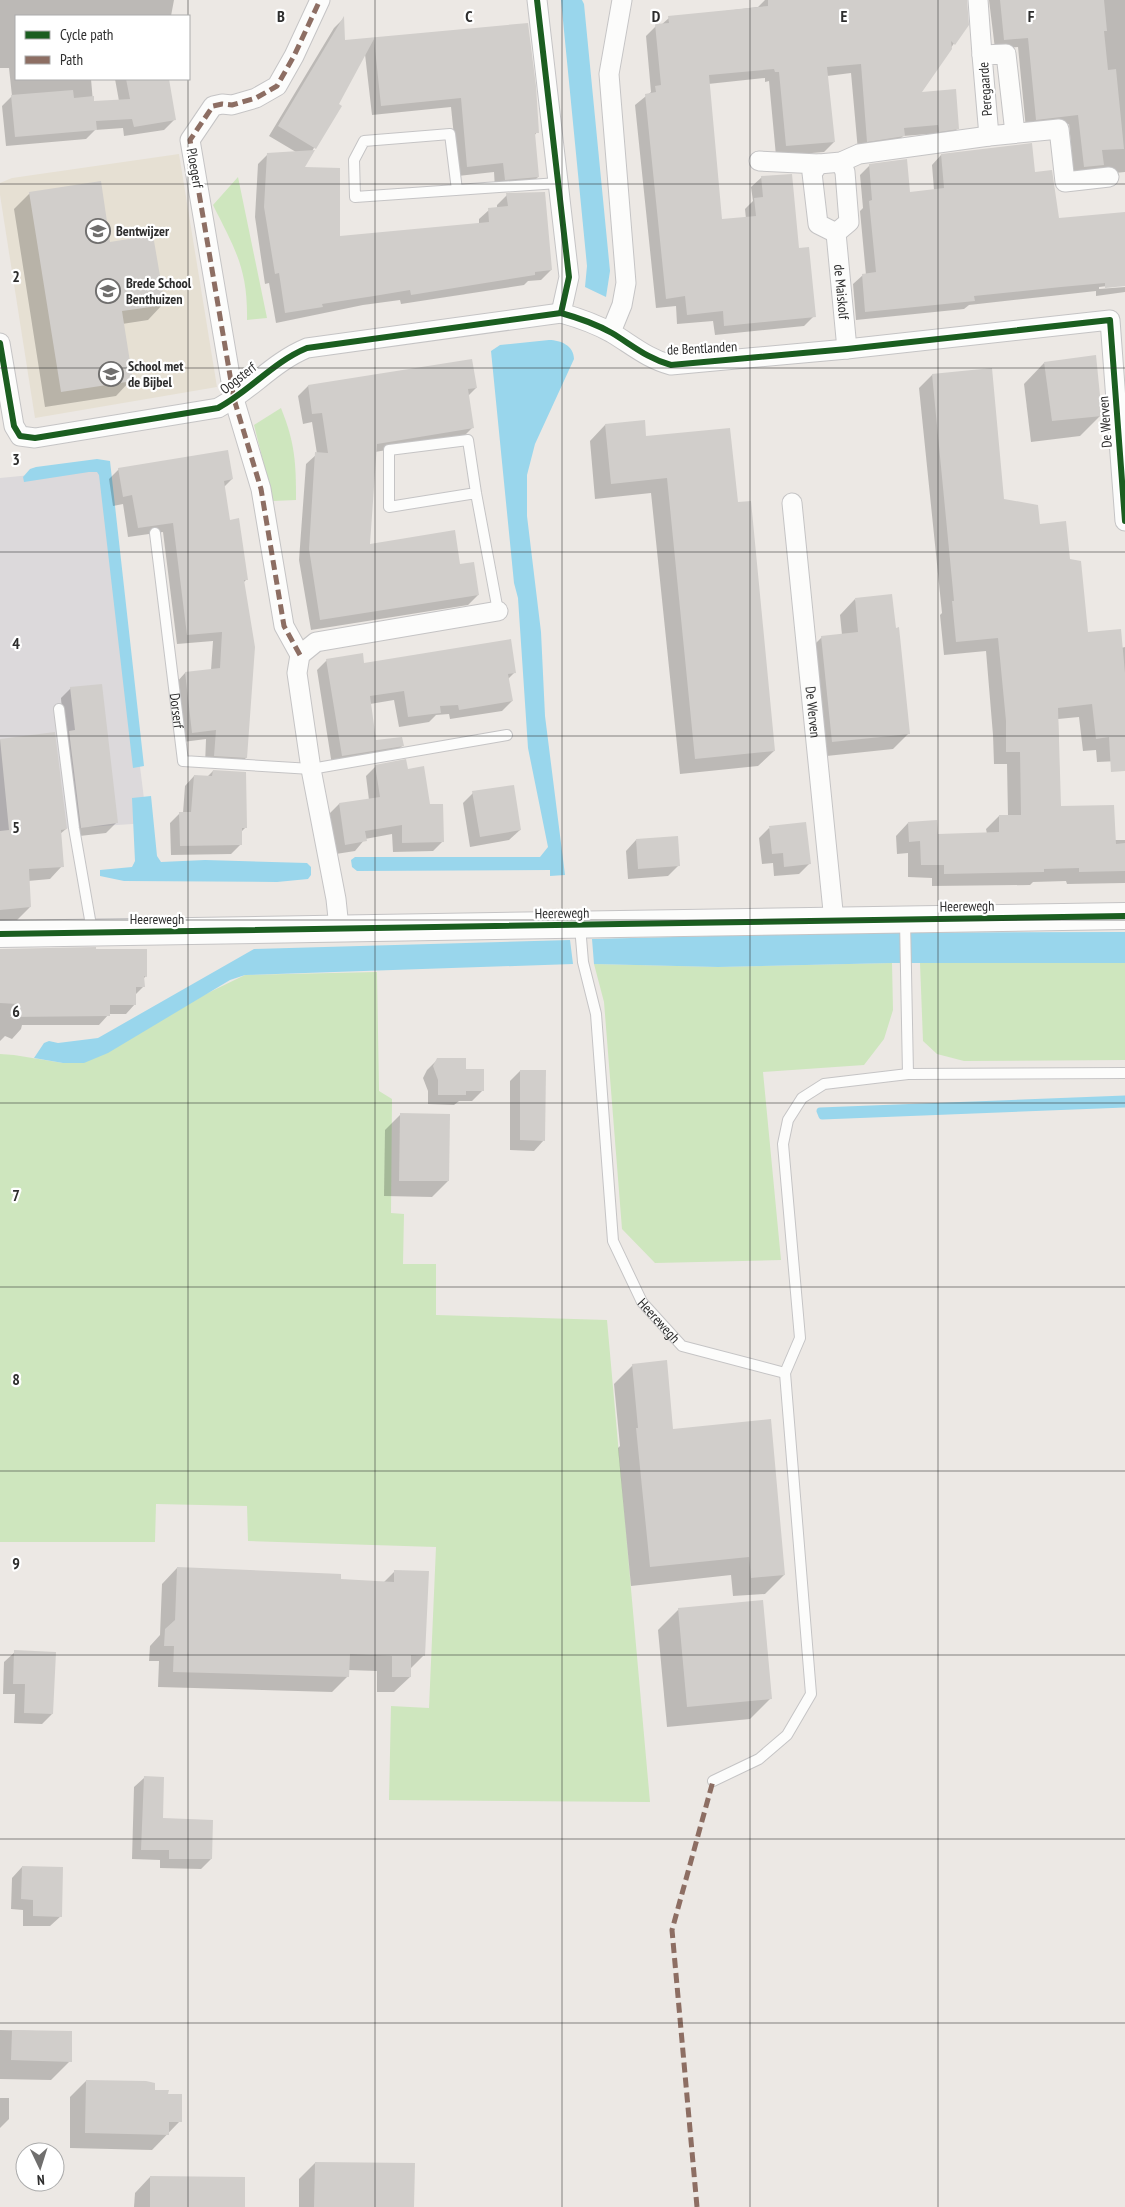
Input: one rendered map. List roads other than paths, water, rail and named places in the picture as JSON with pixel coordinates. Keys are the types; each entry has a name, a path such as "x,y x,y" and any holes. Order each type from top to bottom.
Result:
{"street":[{"name":"Ploegerf","path":"234,399 190,140 213,106 222,104 232,105 256,98 277,86 294,56 320,0"},
{"path":"537,0 569,277 561,313"},
{"path":"611,332 622,305 626,283 609,74 622,0"},
{"path":"978,0 982,55"},
{"name":"Peregaarde","path":"989,136 982,55 1006,54 1014,133"},
{"name":"Peregaarde","path":"840,162 859,154 989,136 1059,129 1065,182 1108,177"},
{"path":"759,161 819,164 840,162 845,172 849,222 836,233 818,224 812,173 819,164"},
{"name":"de Maiskolf","path":"836,233 847,349"},
{"name":"Oogsterf","path":"0,342 14,426 20,436 35,438 218,408 234,399 291,354 307,348 561,313"},
{"name":"de Bentlanden","path":"561,313 582,319 611,332 656,361 671,365 847,349 1110,320"},
{"name":"De Werven","path":"1110,320 1125,521"},
{"path":"234,399 261,489 284,626 300,655 297,673 311,769 336,899 338,928"},
{"name":"De Werven","path":"792,503 834,921"},
{"path":"300,655 316,642 498,611"},
{"name":"Heerewegh","path":"0,934 338,928 581,932 834,921 905,926 1125,916"}],"lane":[{"path":"457,190 450,134 364,141 354,160 355,198 457,190 558,182"},
{"path":"476,493 388,507 389,450 468,440 498,611"},
{"name":"Dorserf","path":"155,533 183,761 311,769 507,735"},
{"path":"60,708 74,828 92,932"},
{"path":"905,926 908,1074"},
{"name":"Heerewegh","path":"581,932 583,962 596,1014 613,1241 642,1302 682,1346 785,1373"},
{"path":"713,1781 759,1759 787,1735 811,1694 785,1373 800,1338 783,1144 788,1120 802,1098 824,1084 908,1074 1125,1073"}],"water":[{"path":"561,0 582,0 584,4 610,271 606,297 585,287 587,266"},
{"path":"549,340 558,341 569,347 574,359 535,444 527,475 527,516 541,632 545,716 565,875 550,876 550,870 357,871 352,867 351,860 355,857 540,857 548,847 528,748 518,598 514,583 491,351 500,345"},
{"path":"97,459 110,461 144,766 133,768 99,475 97,472 89,472 24,482 23,477 30,469 36,467"},
{"path":"151,796 157,856 161,862 205,860 307,863 311,867 311,875 308,879 277,882 124,881 100,876 100,870 132,867 135,861 132,798"},
{"path":"1125,932 1125,963 892,963 718,967 594,964 592,939 830,933"},
{"path":"570,940 573,964 245,975 230,980 108,1053 84,1063 63,1063 34,1058 44,1043 49,1041 58,1043 98,1038 254,949"}],"waterway":[{"path":"1125,1099 820,1111 822,1116 1125,1104"}],"place":[{"name":"Bentwijzer","path":"98,231"},
{"name":"Brede School Benthuizen","path":"108,291"},
{"name":"School met de Bijbel","path":"111,374"}]}
